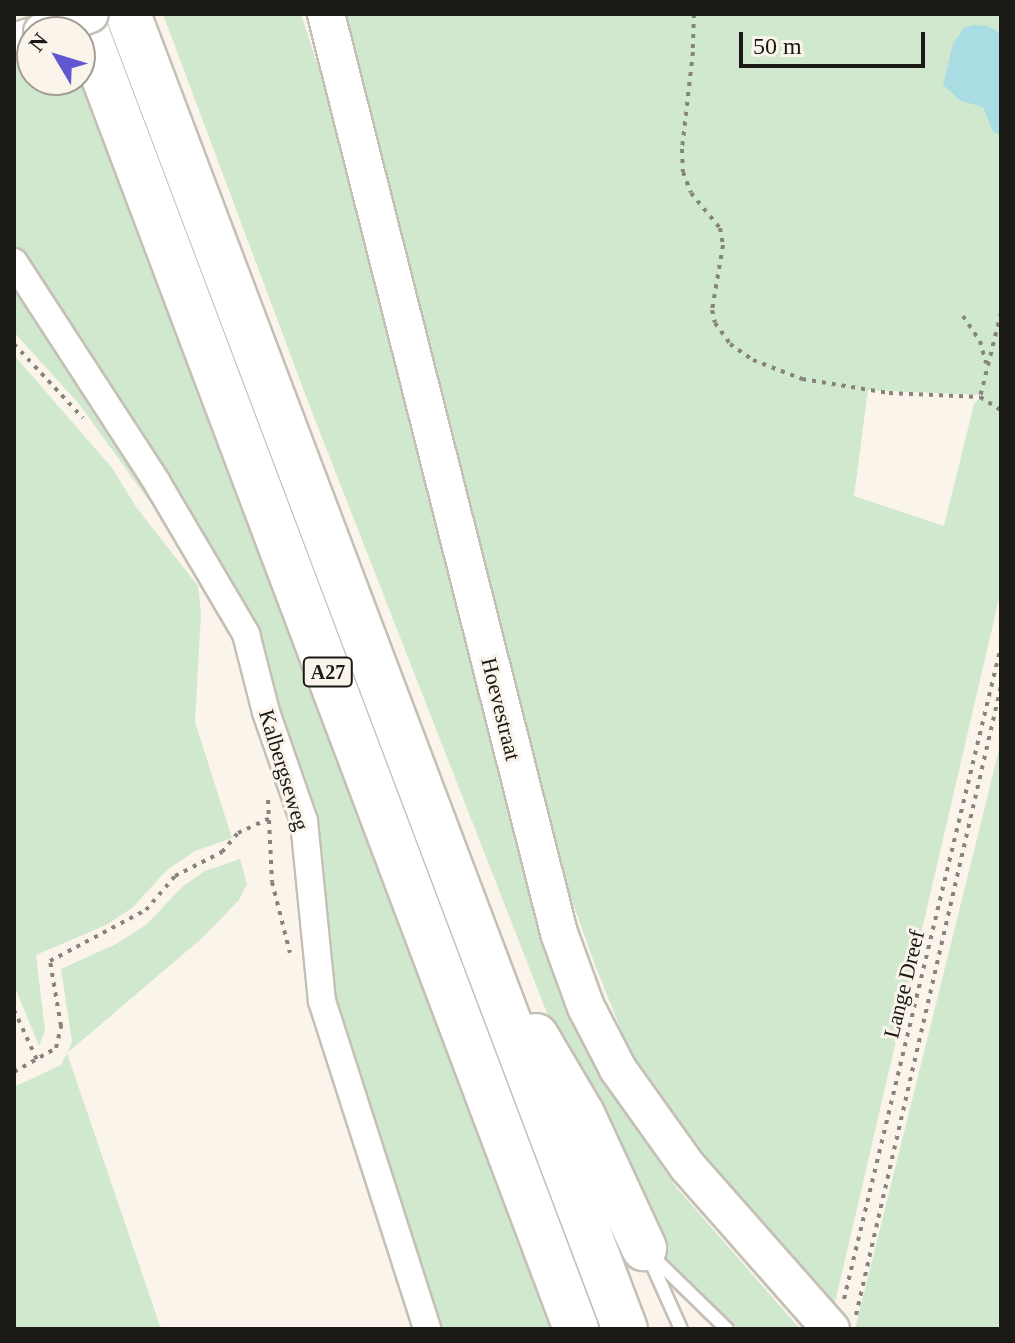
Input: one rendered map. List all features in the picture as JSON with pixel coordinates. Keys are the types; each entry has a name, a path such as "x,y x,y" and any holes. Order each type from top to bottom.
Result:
{"highway":[{"name":"A27","path":"80,14 576,1329"},
{"name":"A27","path":"128,14 625,1329"},
{"name":"A27","path":"476,935 582,1114 644,1248"}],"street":[{"name":"Hoevestraat","path":"326,14 559,933 586,1007 618,1069 688,1167 842,1320"},
{"name":"Kalbergseweg","path":"14,262 156,481 246,634 266,712 304,821 322,1001 427,1329"}],"lane":[{"name":"A27","path":"644,1248 681,1329"},
{"name":"A27","path":"644,1248 727,1329"}],"path":[{"path":"694,14 682,149 683,172 691,193 720,228 723,245 712,310 715,323 730,344 753,360 802,379 889,393 980,397 1001,410"},
{"path":"980,397 1001,313"},
{"path":"963,316 980,341 987,367"},
{"name":"Lange Dreef","path":"842,1320 1001,646"},
{"name":"Lange Dreef","path":"842,1320 1001,686"},
{"path":"14,1072 38,1062 56,1048 61,1026 50,961 146,910 175,876 222,852 238,833 270,818"},
{"path":"14,1010 38,1062"}],"green space":[{"path":"163,14 301,14 326,91 499,778 528,867 609,1072 638,1131 676,1187 800,1329 739,1329 663,1264 556,1036 307,399"},
{"path":"336,14 1001,14 1001,590 831,1320 720,1187 652,1091 624,1037 560,867","holes":["868,390 982,395 974,404 944,526 854,496"]},
{"path":"14,61 16,96 87,96 553,1329 435,1329 330,996 318,846 227,597 14,254"},
{"path":"14,284 204,577 79,404 14,332"},
{"path":"14,355 112,468 136,507 198,586 201,614 195,722 232,838 195,851 167,870 132,908 106,925 36,955 45,1030 39,1046 14,985"},
{"path":"1001,741 1001,1329 855,1329 978,835"},
{"path":"240,859 247,884 239,900 201,939 67,1053 72,1042 61,969 116,944 146,925 182,887 205,871"},
{"path":"67,1053 161,1329 14,1329 14,1087 61,1065"}],"water":[{"path":"988,26 1001,34 1001,135 993,132 983,107 961,101 943,85 953,44 964,28"}]}
